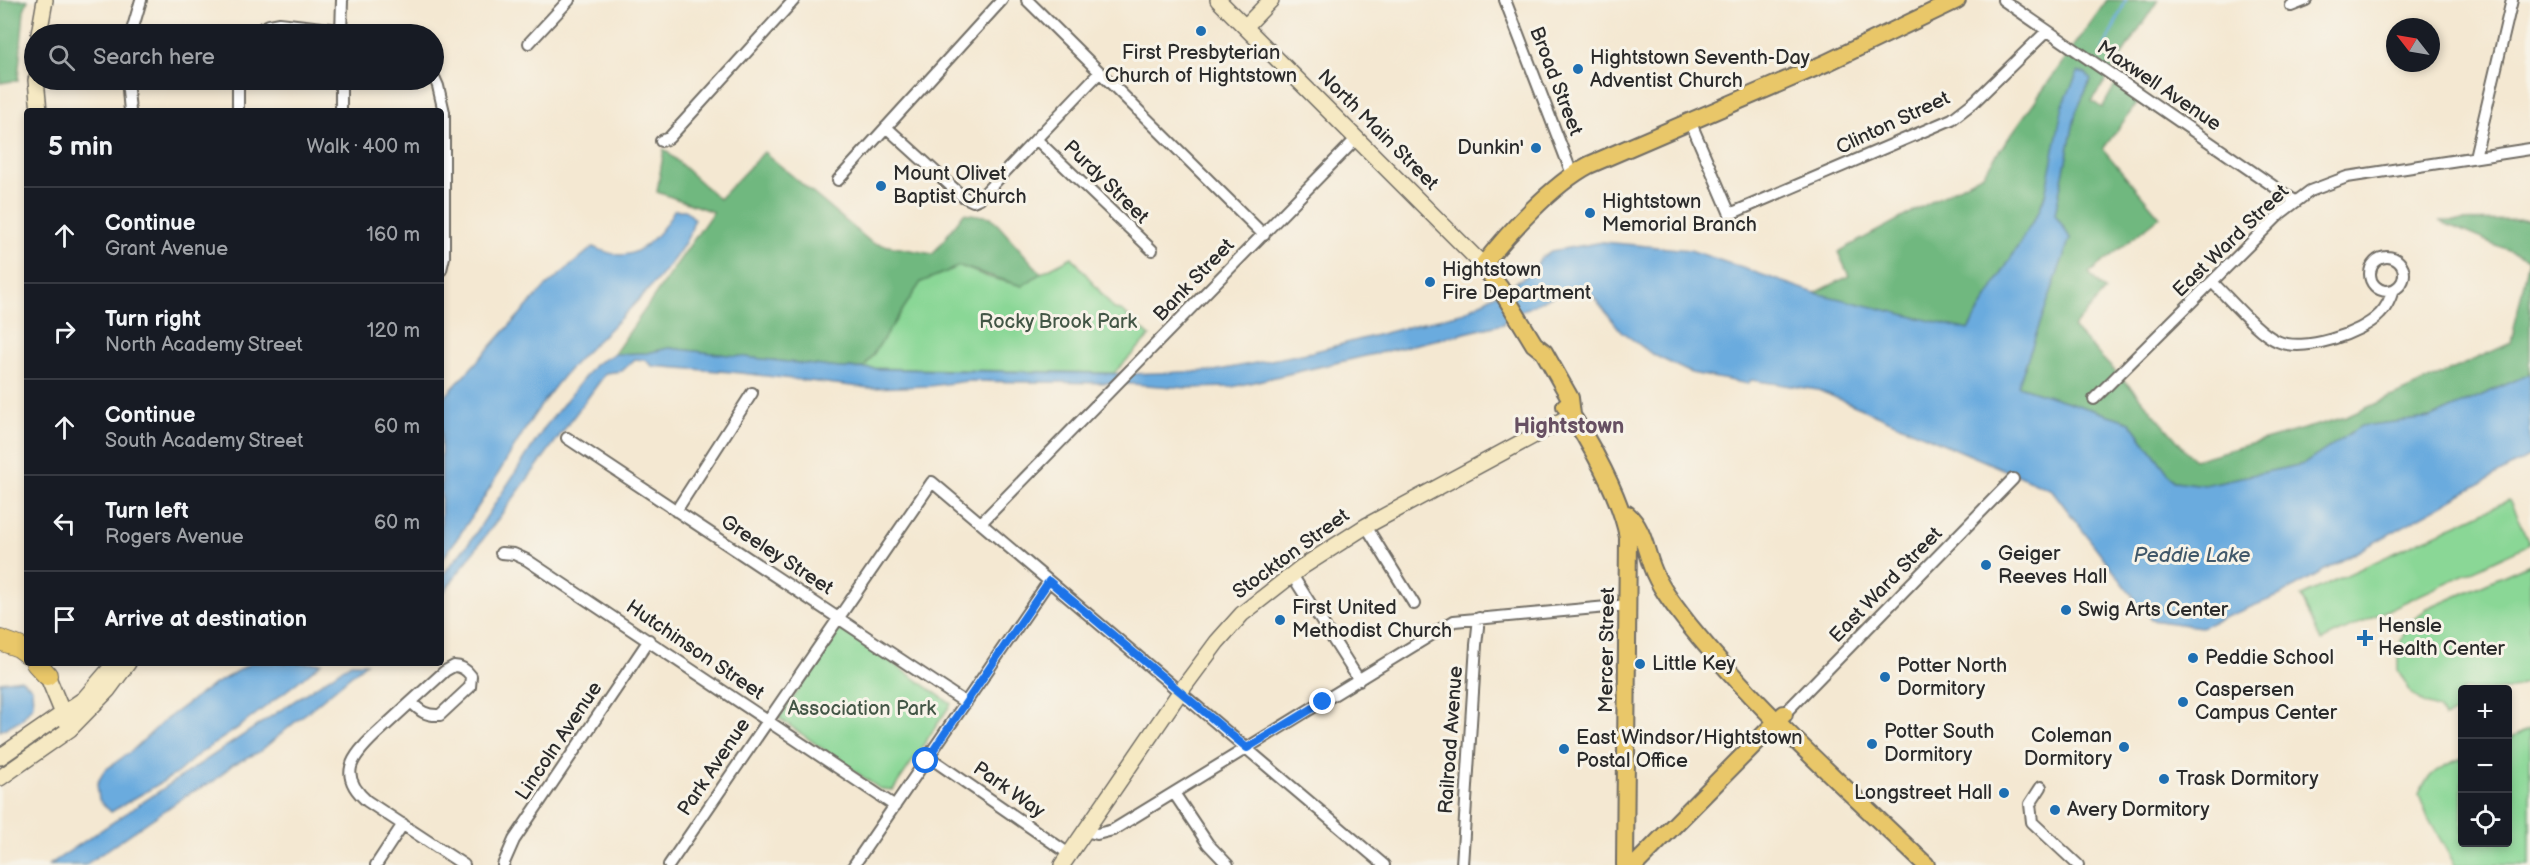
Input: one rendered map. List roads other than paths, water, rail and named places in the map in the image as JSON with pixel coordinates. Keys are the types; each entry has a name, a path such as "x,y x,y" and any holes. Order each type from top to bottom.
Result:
{"highway":[{"path":"0,640 24,651"}],"main road":[{"path":"1926,15 1941,0"},
{"path":"1926,865 1780,718 1735,679 1687,622 1657,578 1648,548 1634,520 1620,508 1572,415 1559,398 1522,323 1483,265 1496,249 1572,174 1602,158 1826,63 1957,0"},
{"path":"1496,249 1500,288"},
{"name":"Mercer Street","path":"1620,508 1628,537 1629,605 1625,865"},
{"path":"1635,865 1780,718"}],"street":[{"path":"41,24 45,0"},
{"path":"134,24 141,0"},
{"path":"341,24 342,0"},
{"path":"529,43 569,0"},
{"path":"661,141 669,138 794,0"},
{"path":"838,180 1002,0"},
{"path":"1027,0 1264,235"},
{"name":"North Main Street","path":"1218,0 1483,265"},
{"path":"1245,27 1271,0"},
{"name":"Broad Street","path":"1505,0 1572,174"},
{"name":"Maxwell Avenue","path":"2003,0 2295,201"},
{"path":"2291,6 2306,0"},
{"path":"2475,157 2512,0"},
{"name":"Clinton Street","path":"1690,121 1730,214 1952,119 1974,102 2047,31"},
{"path":"886,127 962,196 973,201 980,198 1100,72"},
{"path":"37,90 39,108"},
{"path":"128,90 130,108"},
{"path":"237,108 238,90"},
{"path":"341,90 341,108"},
{"path":"439,90 443,108"},
{"path":"444,112 444,257"},
{"name":"Bank Street","path":"981,523 1357,138"},
{"name":"Purdy Street","path":"1036,139 1152,250"},
{"name":"East Ward Street","path":"2094,399 2295,201 2326,184 2347,177 2530,149"},
{"path":"2212,282 2271,338 2303,345 2327,340 2360,329 2370,323 2389,304 2393,290"},
{"path":"676,510 752,393"},
{"name":"Stockton Street","path":"1066,859 1180,692 1231,625 1292,575 1366,526 1572,415"},
{"name":"Greeley Street","path":"567,438 966,703"},
{"name":"East Ward Street","path":"1780,718 2013,479"},
{"name":"Park Avenue","path":"669,865 932,482 981,523"},
{"path":"981,523 1384,865"},
{"path":"1366,526 1414,604"},
{"name":"Hutchinson Street","path":"501,553 514,554 527,560 895,806"},
{"path":"1292,575 1359,680"},
{"path":"854,865 1049,581"},
{"path":"1085,831 1097,834 1113,830 1454,621 1629,605"},
{"name":"Railroad Avenue","path":"1461,865 1479,618"},
{"name":"Lincoln Avenue","path":"503,865 514,840 649,640"},
{"path":"0,757 84,699 113,666"},
{"path":"0,778 70,729 108,690 126,666"},
{"path":"411,702 422,713 429,716 440,715 470,687 471,676 459,666 449,668 411,702 358,751 351,763 351,782 360,794 464,865"},
{"path":"42,669 70,729"},
{"name":"Park Way","path":"929,757 1066,859"},
{"path":"2041,787 2030,804 2032,822 2078,865"},
{"path":"1174,793 1208,844 1228,865"},
{"path":"376,865 403,824"}],"water":[{"name":"Peddie Lake","path":"2078,72 2086,74 2091,79 2076,112 2055,214 2070,238 2018,386 2130,422 2174,481 2204,485 2304,464 2361,426 2430,418 2530,374 2530,456 2278,596 2201,627 2151,620 2052,490 1818,390 1751,380 1748,384 1691,373 1652,354 1621,331 1590,292 1575,286 1506,318 1503,324 1232,387 1187,388 1118,383 967,381 930,386 869,388 732,372 652,366 645,360 635,359 622,371 606,373 444,592 444,573 472,539 545,427 595,364 614,354 647,353 669,348 839,368 1128,374 1214,371 1312,352 1465,312 1533,272 1541,258 1551,251 1603,242 1690,250 1815,293 1968,330 2039,211 2045,195 2063,105"},
{"path":"674,210 685,210 694,218 679,253 645,293 565,374 542,403 444,557 444,398 544,288 593,247 618,255 630,254 646,246 665,225"},
{"path":"246,666 318,666 238,728 200,753 176,774 111,812 99,800 97,784 104,771 134,749 165,720 210,687"},
{"path":"347,666 362,666 259,752 232,765 214,781 190,793 85,865 49,865"},
{"path":"21,679 32,688 33,705 22,719 0,731 0,682"}],"waterway":[{"path":"2103,51 2126,0"}],"place":[{"name":"First Presbyterian Church of Hightstown","path":"1201,31"},
{"name":"Hightstown Seventh-Day Adventist Church","path":"1578,69"},
{"name":"Dunkin'","path":"1536,148"},
{"name":"Mount Olivet Baptist Church","path":"881,186"},
{"name":"Hightstown Memorial Branch","path":"1590,213"},
{"name":"Hightstown Fire Department","path":"1430,282"},
{"name":"Geiger Reeves Hall","path":"1986,565"},
{"name":"Swig Arts Center","path":"2066,610"},
{"name":"First United Methodist Church","path":"1280,620"},
{"name":"Hensle Health Center","path":"2365,638"},
{"name":"Peddie School","path":"2193,658"},
{"name":"Little Key","path":"1640,664"},
{"name":"Potter North Dormitory","path":"1885,677"},
{"name":"Caspersen Campus Center","path":"2183,702"},
{"name":"Potter South Dormitory","path":"1872,744"},
{"name":"Coleman Dormitory","path":"2124,747"},
{"name":"East Windsor/Hightstown Postal Office","path":"1564,749"},
{"name":"Trask Dormitory","path":"2164,779"},
{"name":"Longstreet Hall","path":"2004,793"},
{"name":"Avery Dormitory","path":"2055,810"}],"district":[{"name":"Hightstown","path":"1569,426"}],"park label":[{"name":"Rocky Brook Park","path":"1058,322"},
{"name":"Association Park","path":"862,709"}]}
